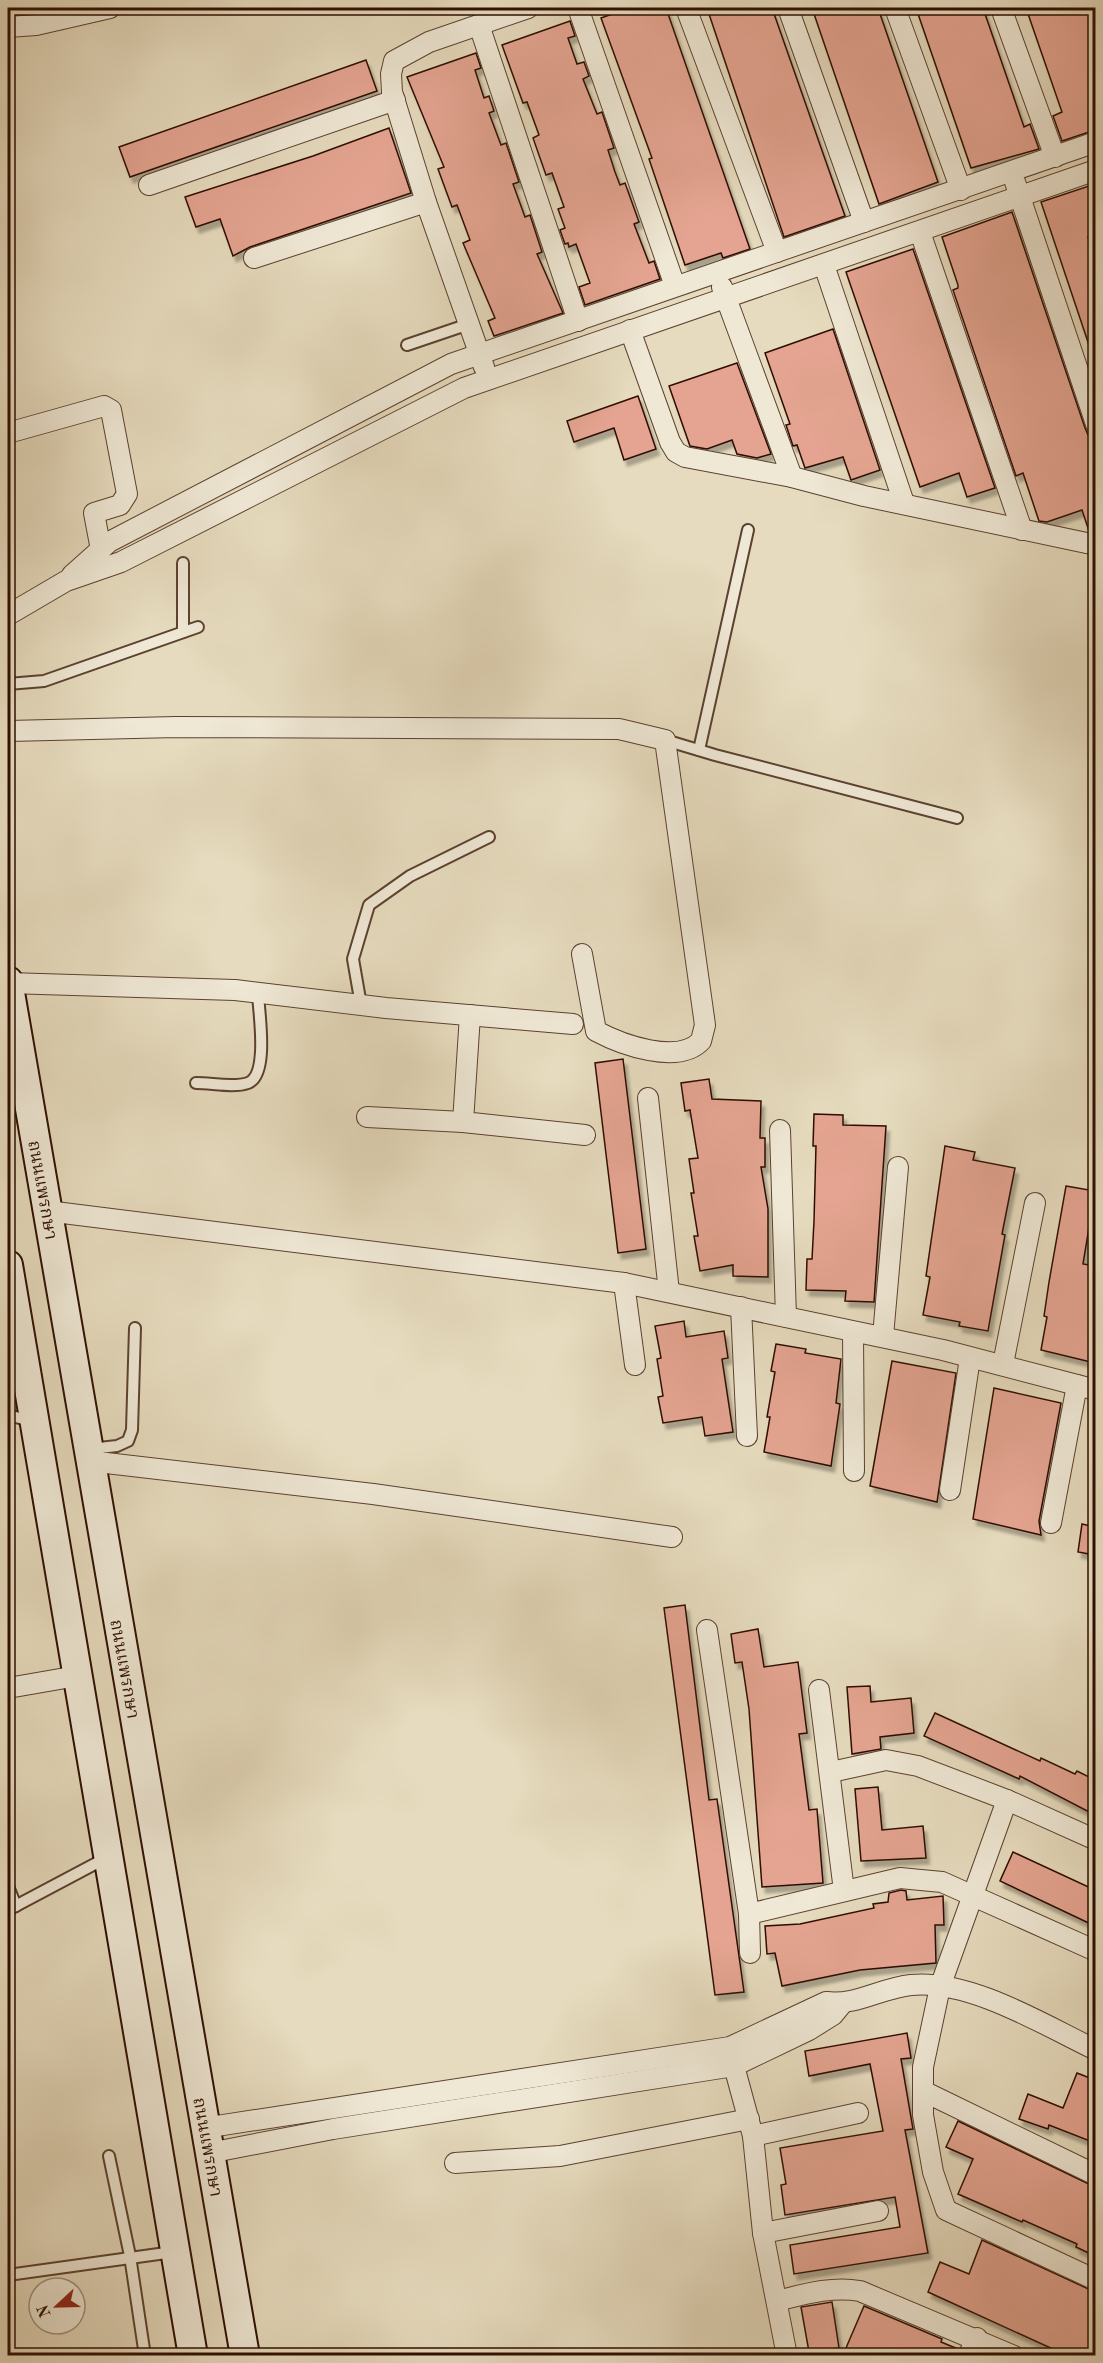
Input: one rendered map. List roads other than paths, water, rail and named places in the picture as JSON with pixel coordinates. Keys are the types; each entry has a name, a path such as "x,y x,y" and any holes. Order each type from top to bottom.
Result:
{"main road":[{"name":"ถนนแพรกษา","path":"8,982 206,2141 245,2355"},
{"path":"8,1265 20,1360 21,1418 77,1676 193,2355"}],"street":[{"path":"10,27 82,16 110,8"},
{"path":"488,380 426,202 395,100 391,74 394,61 429,42 528,8"},
{"path":"578,8 675,286"},
{"path":"686,8 777,252"},
{"path":"788,8 864,222"},
{"path":"895,8 961,190"},
{"path":"1001,8 1055,157"},
{"path":"479,25 578,321"},
{"path":"149,185 395,100"},
{"path":"66,581 109,542 451,364 1095,142"},
{"path":"8,612 66,581 121,562 464,388 1095,170"},
{"path":"1011,171 1095,424"},
{"path":"254,258 426,202"},
{"path":"920,232 1022,530"},
{"path":"824,265 904,503"},
{"path":"717,273 792,477"},
{"path":"630,330 676,452 685,457 792,477 864,496 1095,545"},
{"path":"15,431 105,406 111,410 127,494 120,505 94,513 101,550"},
{"path":"298,444 309,466"},
{"path":"8,731 200,727 620,729 665,740 705,1025 702,1041 686,1051 668,1052 626,1044 596,1031 582,954"},
{"path":"8,982 235,990 470,1016 573,1024"},
{"path":"464,1122 470,1016"},
{"path":"648,1098 669,1292"},
{"path":"367,1117 464,1122 585,1135"},
{"path":"780,1130 786,1317"},
{"path":"883,1336 898,1167"},
{"path":"1003,1364 1035,1203"},
{"path":"47,1211 624,1283 853,1333 883,1336 969,1358 1003,1364 1086,1388 1051,1522"},
{"path":"624,1283 635,1365"},
{"path":"741,1307 747,1436"},
{"path":"853,1333 854,1471"},
{"path":"950,1490 969,1358"},
{"path":"88,1455 672,1537"},
{"path":"707,1630 749,1914 750,1953"},
{"path":"8,1688 77,1676"},
{"path":"819,1690 844,1891"},
{"path":"831,1772 886,1760 918,1766 1007,1800 1095,1840"},
{"path":"1007,1800 940,1987 928,2038 923,2067 923,2115 933,2172 945,2210 1095,2280"},
{"path":"749,1914 900,1878 942,1882 1095,1951"},
{"path":"206,2141 732,2057 809,2030 833,2015 842,2004 911,1985 940,1987 987,1997 1095,2050"},
{"path":"732,2057 751,2128 763,2233 787,2355"},
{"path":"923,2091 1095,2175"},
{"path":"455,2163 560,2156 858,2112"},
{"path":"763,2233 878,2211"},
{"path":"777,2301 817,2291 846,2288 861,2291 972,2347 1014,2355"}],"lane":[{"path":"407,345 469,324"},
{"path":"699,750 748,530"},
{"path":"183,563 183,632"},
{"path":"8,684 44,681 198,627"},
{"path":"665,740 957,818"},
{"path":"361,1005 353,959 369,905 410,876 489,837"},
{"path":"196,1083 246,1084 256,1079 261,1067 258,994"},
{"path":"88,1455 128,1441 132,1430 135,1328"},
{"path":"8,1886 12,1908 108,1857"},
{"path":"109,2156 130,2256 145,2355"},
{"path":"8,2275 130,2256 174,2252"}]}
